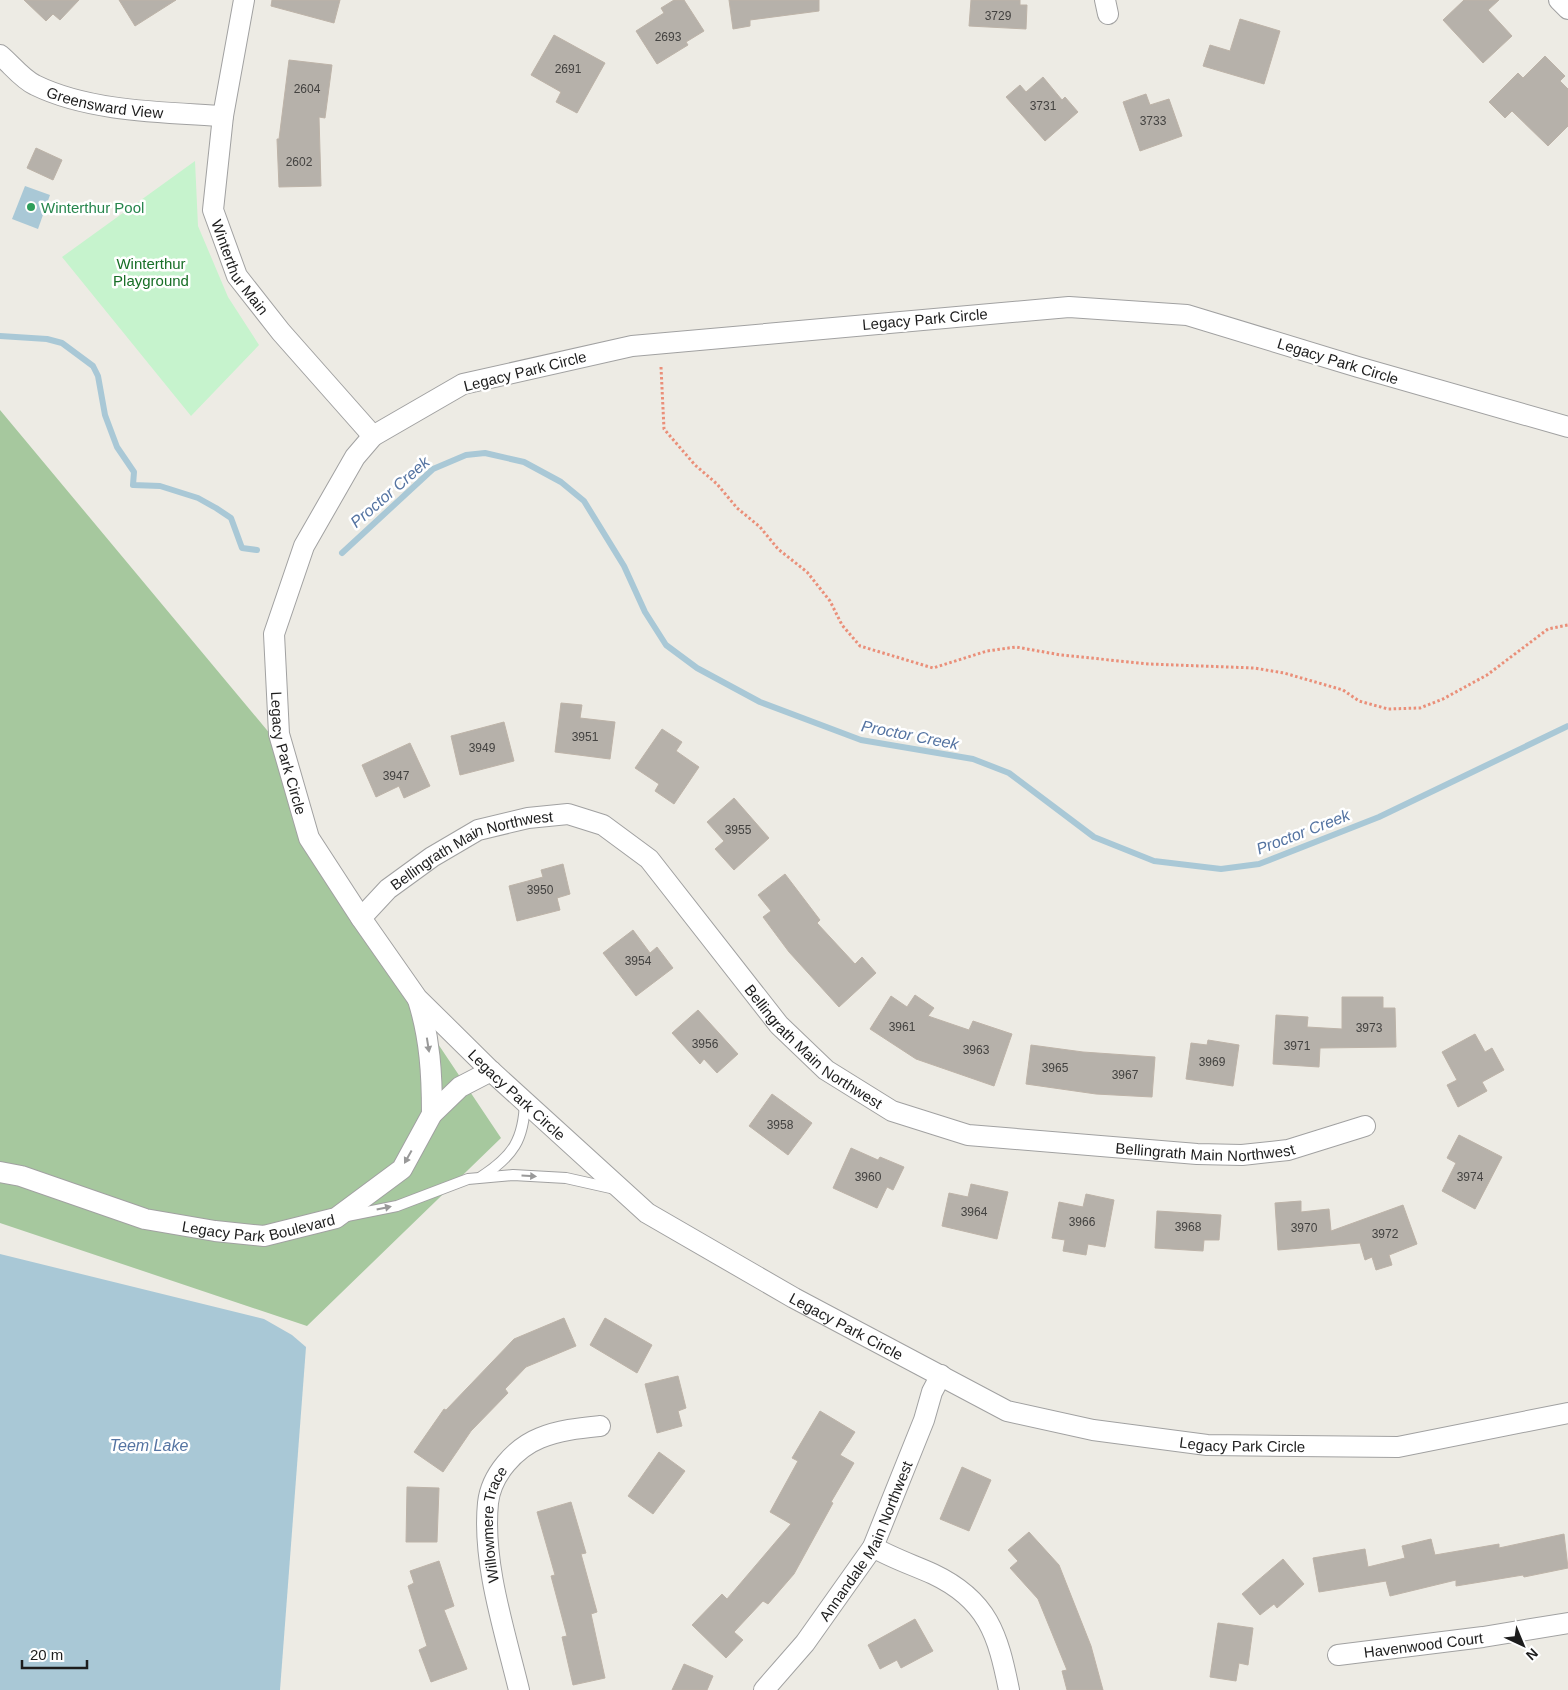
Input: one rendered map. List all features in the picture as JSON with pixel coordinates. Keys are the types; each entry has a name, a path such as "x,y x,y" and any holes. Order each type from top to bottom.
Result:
{"street":[{"name":"Winterthur Main","path":"244,0 223,116 213,210 237,276 281,332 373,436"},
{"path":"1559,0 1568,9"},
{"name":"Greensward View","path":"0,55 33,84 66,98 135,110 223,116"},
{"name":"Legacy Park Circle","path":"1568,427 1358,367 1187,315 1069,307 632,346 463,384 373,436 355,457 304,546 274,634 279,734 309,838 361,918 417,998 491,1071 647,1212 794,1298 1007,1411 1092,1430 1207,1445 1398,1447 1568,1413"},
{"name":"Bellingrath Main Northwest","path":"361,918 388,888 432,857 478,830 528,818 568,814 603,825 649,859 779,1025 826,1070 892,1111 968,1134 1233,1155 1288,1150 1365,1126"},
{"path":"417,998 424,1021 432,1067 432,1114"},
{"name":"Legacy Park Boulevard","path":"0,1172 21,1176 145,1218 215,1231 264,1236 336,1218 402,1169 432,1114 460,1087 491,1071"},
{"name":"Annandale Main Northwest","path":"764,1690 805,1643 874,1547 924,1420 932,1392 941,1375"},
{"name":"Willowmere Trace","path":"519,1690 489,1550 488,1502 493,1485 503,1466 540,1438 566,1430 600,1426"},
{"path":"874,1547 888,1556 935,1575 974,1602 988,1621 1001,1648 1009,1690"},
{"name":"Havenwood Court","path":"1338,1655 1483,1637 1568,1623"}],"lane":[{"path":"480,1178 499,1165 512,1151 521,1135 525,1101"},
{"path":"336,1218 397,1206 468,1179 513,1175 566,1178 624,1191"}],"path":[{"path":"661,367 664,429 695,465 717,484 737,508 760,528 778,549 807,572 830,601 842,625 860,646 933,668 987,651 1016,647 1061,655 1149,664 1254,668 1284,673 1343,690 1359,701 1388,709 1420,708 1444,699 1487,675 1548,629 1568,625"}],"green space":[{"name":"Winterthur Playground","path":"195,161 198,226 228,297 259,345 191,416 62,257"},
{"path":"0,410 276,741 347,908 501,1138 307,1326 0,1223"}],"water":[{"name":"Winterthur Pool","path":"25,186 50,195 38,229 12,219"},
{"name":"Teem Lake","path":"0,1254 264,1319 292,1335 306,1347 280,1690 0,1690"}],"building":[{"path":"24,0 79,0 60,20 53,14 46,21"},
{"path":"119,0 176,0 135,26"},
{"path":"272,0 340,0 334,23 271,6"},
{"path":"674,0 684,0 704,31 686,42 688,45 657,64 636,31 664,13 661,8"},
{"path":"729,0 819,0 819,11 750,20 750,26 733,29"},
{"path":"971,0 1020,0 1020,5 1027,5 1026,29 969,26"},
{"path":"1464,0 1499,0 1488,10 1512,36 1483,63 1443,20"},
{"path":"1240,19 1280,31 1264,84 1203,66 1210,45 1230,51"},
{"path":"554,35 605,63 577,113 556,102 561,92 531,75"},
{"path":"1545,56 1565,76 1560,81 1568,89 1568,126 1548,146 1512,111 1505,118 1489,102 1518,73 1523,78"},
{"path":"289,60 332,65 325,118 319,117 321,186 279,187 277,139 279,139"},
{"path":"1043,77 1062,100 1065,97 1078,112 1045,141 1006,97 1020,85 1026,92"},
{"path":"1146,94 1150,105 1169,99 1182,136 1140,151 1123,102"},
{"path":"36,148 62,160 53,180 27,168"},
{"path":"561,703 582,705 580,718 615,722 610,759 555,752"},
{"path":"504,722 514,761 460,775 451,736"},
{"path":"662,729 682,742 676,751 699,767 674,804 655,791 659,784 635,768"},
{"path":"410,743 430,786 404,798 399,786 376,797 362,765"},
{"path":"734,798 769,838 734,870 715,849 724,841 707,822"},
{"path":"563,864 570,894 557,898 560,910 517,921 509,886 543,877 541,870"},
{"path":"785,874 820,920 817,923 855,964 862,957 876,973 839,1007 789,952 763,917 771,911 758,895"},
{"path":"633,930 650,953 657,947 673,968 636,996 603,953"},
{"path":"915,995 934,1008 928,1016 969,1030 973,1021 1012,1034 994,1086 916,1059 870,1029 891,996 907,1007"},
{"path":"1342,997 1383,997 1383,1008 1395,1008 1396,1047 1320,1048 1319,1067 1273,1064 1276,1015 1308,1017 1307,1027 1342,1029"},
{"path":"698,1010 738,1054 717,1073 704,1059 700,1064 672,1033"},
{"path":"1475,1034 1485,1052 1492,1048 1504,1070 1482,1082 1487,1091 1458,1107 1447,1085 1457,1080 1442,1052"},
{"path":"1208,1040 1239,1045 1233,1086 1186,1079 1191,1043 1207,1045"},
{"path":"1031,1045 1083,1052 1155,1057 1152,1097 1096,1094 1026,1084"},
{"path":"772,1094 812,1123 788,1155 749,1126"},
{"path":"1459,1135 1502,1157 1475,1209 1442,1191 1456,1163 1447,1158"},
{"path":"851,1148 878,1160 880,1157 904,1167 893,1190 887,1187 877,1208 833,1188"},
{"path":"971,1184 1008,1192 997,1239 942,1226 949,1193 968,1197"},
{"path":"1086,1194 1114,1200 1105,1247 1088,1244 1086,1255 1063,1251 1065,1240 1052,1238 1059,1202 1083,1207"},
{"path":"1301,1201 1301,1212 1329,1209 1331,1231 1403,1205 1417,1244 1389,1255 1392,1265 1376,1270 1372,1257 1365,1260 1360,1243 1278,1250 1275,1203"},
{"path":"1157,1211 1221,1215 1219,1240 1204,1240 1203,1251 1155,1248"},
{"path":"564,1318 576,1346 526,1367 505,1389 508,1393 471,1431 443,1472 414,1452 444,1409 446,1410 514,1339"},
{"path":"605,1318 652,1345 637,1373 590,1345"},
{"path":"678,1376 686,1408 678,1411 682,1426 657,1433 645,1384"},
{"path":"820,1411 855,1432 840,1455 854,1463 831,1502 833,1503 794,1574 768,1604 763,1601 734,1632 743,1640 726,1658 692,1625 722,1594 727,1599 791,1524 770,1512 798,1461 792,1458"},
{"path":"659,1452 685,1471 653,1514 628,1496"},
{"path":"962,1467 991,1480 969,1531 940,1519"},
{"path":"407,1487 439,1488 437,1542 406,1542"},
{"path":"571,1502 586,1553 581,1554 597,1612 591,1614 605,1678 573,1685 562,1637 567,1636 551,1576 555,1575 537,1512"},
{"path":"1029,1532 1059,1565 1091,1646 1103,1690 1067,1690 1062,1671 1067,1670 1038,1599 1010,1568 1018,1561 1008,1550"},
{"path":"1564,1534 1568,1568 1524,1577 1523,1575 1456,1586 1456,1580 1390,1596 1386,1581 1319,1592 1313,1558 1365,1549 1368,1567 1405,1558 1402,1546 1431,1539 1435,1555 1499,1544 1499,1548"},
{"path":"1283,1559 1304,1584 1277,1608 1274,1604 1260,1615 1242,1594"},
{"path":"439,1561 454,1606 444,1610 467,1669 431,1682 419,1650 427,1646 408,1586 414,1583 410,1571"},
{"path":"915,1619 933,1651 901,1668 897,1660 880,1669 868,1645"},
{"path":"1218,1623 1253,1628 1248,1665 1239,1663 1236,1681 1210,1677"},
{"path":"684,1664 713,1676 707,1690 672,1690"}],"waterway":[{"name":"Proctor Creek","path":"0,336 47,339 62,343 93,366 98,376 105,415 117,447 134,472 133,485 160,486 198,498 231,518 242,548 257,550"},
{"name":"Proctor Creek","path":"342,553 433,469 466,455 485,453 524,462 561,482 584,501 624,566 645,612 666,645 697,668 760,702 861,740 973,759 1009,773 1094,837 1154,861 1221,869 1259,864 1379,817 1568,726"}],"place":[{"name":"Winterthur Pool","path":"31,207"}]}
